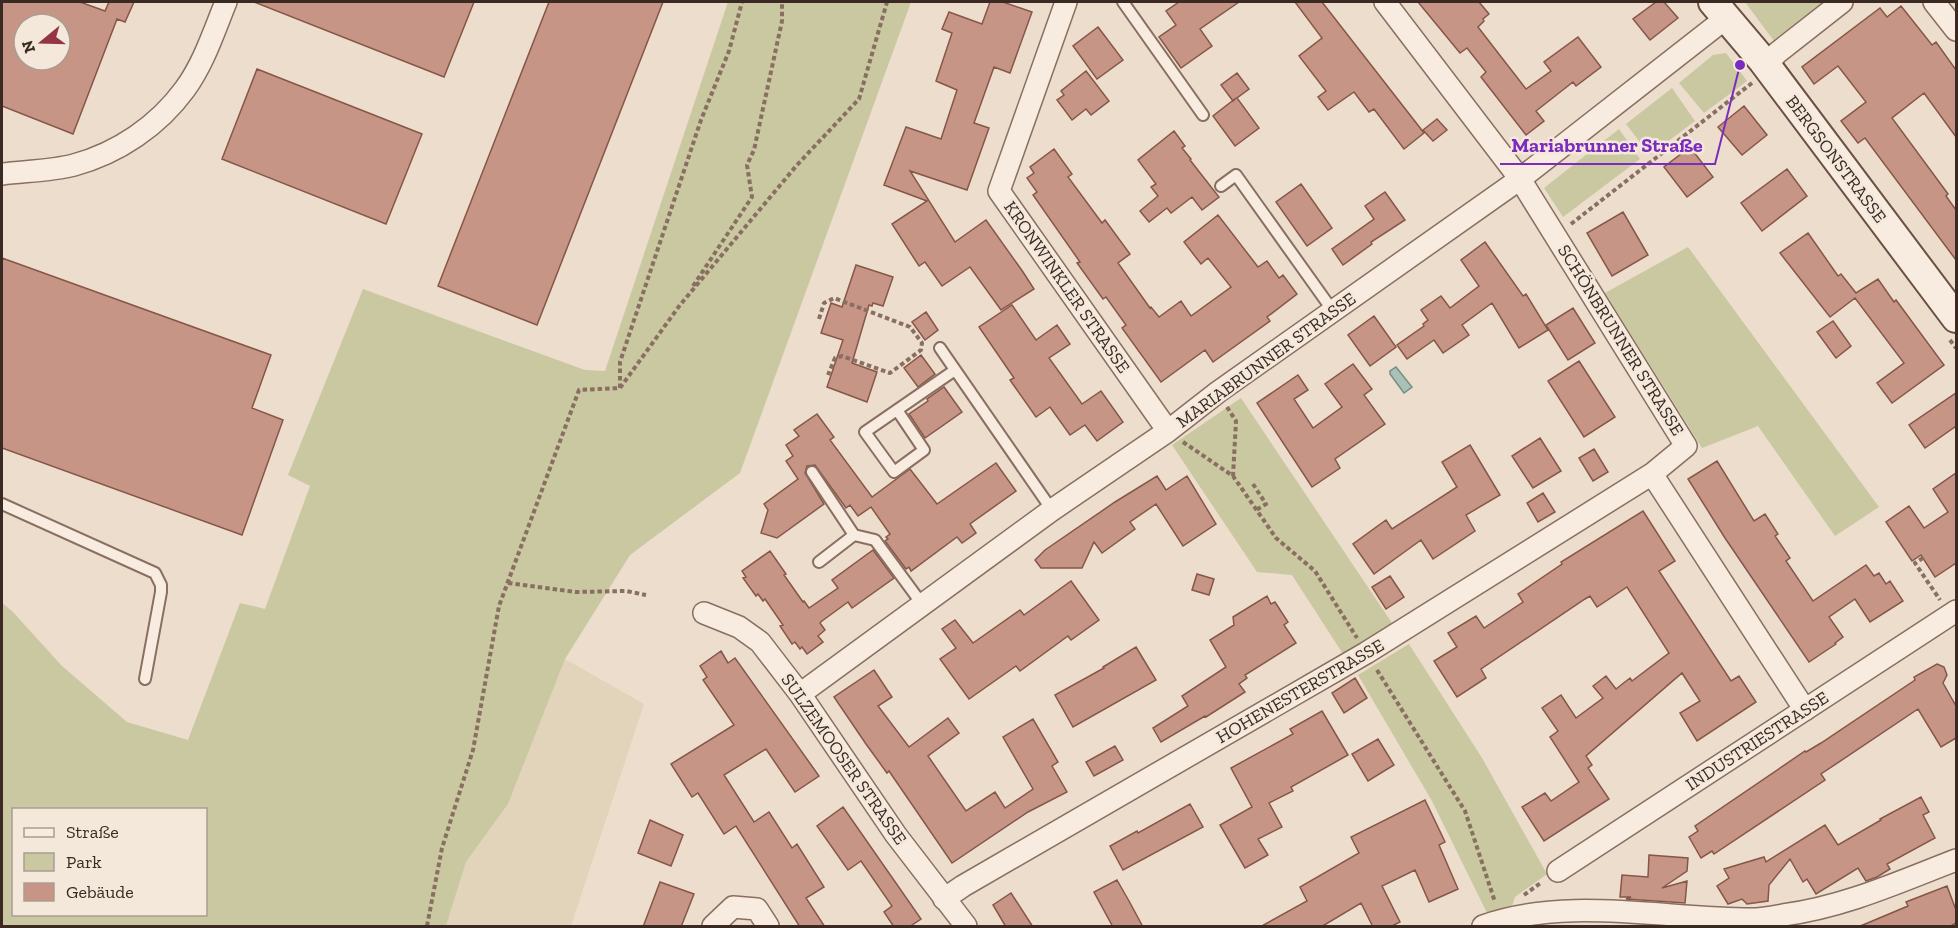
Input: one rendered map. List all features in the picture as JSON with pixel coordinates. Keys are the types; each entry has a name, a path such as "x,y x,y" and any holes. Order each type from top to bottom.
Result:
{"street":[{"path":"2,174 73,165 118,149 152,125 186,89 204,55 226,2"},
{"name":"KRONWINKLER STRASSE","path":"1066,2 999,191 1168,431"},
{"name":"SCHÖNBRUNNER STRASSE","path":"1385,2 1520,179 1686,446 1652,474"},
{"path":"1761,73 1777,54 1842,2"},
{"path":"1934,2 1956,30"},
{"name":"MARIABRUNNER STRASSE","path":"800,694 1052,510 1168,431 1218,392 1520,179 1720,10"},
{"name":"BERGSONSTRASSE","path":"1720,10 1761,73 1956,318"},
{"path":"1652,474 1805,710"},
{"name":"HOHENESTERSTRASSE","path":"944,899 1366,653 1652,474"},
{"name":"INDUSTRIESTRASSE","path":"1558,871 1953,613"},
{"name":"SULZEMOOSER STRASSE","path":"704,614 739,627 760,642 800,694 896,835 966,927"},
{"path":"1483,927 1585,910 1753,919 1807,912 1861,898 1956,860"},
{"path":"713,927 734,907 757,909 768,927"}],"lane":[{"path":"1123,2 1203,115"},
{"path":"1221,186 1236,175 1333,310"},
{"path":"940,348 1052,510"},
{"path":"897,410 924,450 894,472 865,432 955,370"},
{"path":"812,472 854,535 874,540 922,604"},
{"path":"2,504 155,573 161,585 161,591 145,679"},
{"path":"819,562 854,535"}],"path":[{"path":"620,388 620,362 701,120 729,51 742,2"},
{"path":"620,388 680,305 752,197 747,165 754,150 782,21 782,2"},
{"path":"680,305 797,165 859,99 887,2"},
{"path":"1556,236 1761,73"},
{"path":"819,319 824,303 834,298 910,327 922,343 921,350 890,373 842,356 835,358 828,375"},
{"path":"857,302 864,309"},
{"path":"427,927 442,849 473,750 499,606 579,390 620,388"},
{"path":"1218,392 1236,422 1233,476"},
{"path":"1253,484 1266,504 1256,510"},
{"path":"1923,558 1915,563 1953,613"},
{"path":"508,583 576,592 626,591 646,595"},
{"path":"1521,921 1518,904 1525,894 1558,871"}],"shaded area":[{"path":"1396,367 1412,387 1404,393 1390,374 1390,371"},
{"path":"565,659 644,704 571,926 446,926 466,862 508,804"}],"green space":[{"path":"728,2 911,2 740,473 630,555 565,659 508,804 466,862 446,926 2,926 2,603 62,666 127,722 188,740 240,603 265,609 310,486 288,475 363,289 585,370 605,371"},
{"path":"1745,2 1834,2 1777,45"},
{"path":"1726,53 1747,81 1704,113 1679,83 1713,55"},
{"path":"1672,88 1695,121 1650,155 1626,124"},
{"path":"1619,129 1640,159 1563,217 1544,188"},
{"path":"1688,247 1879,507 1835,536 1758,426 1702,448 1605,293"},
{"path":"1241,398 1392,623 1343,654 1292,575 1257,572 1172,445"},
{"path":"1409,644 1482,758 1547,874 1515,897 1510,912 1488,915 1432,801 1358,675"}],"building":[{"path":"2,2 80,2 105,11 109,2 134,2 125,22 117,19 73,134 2,106"},
{"path":"254,2 474,2 444,77"},
{"path":"549,2 663,2 537,325 438,286"},
{"path":"990,2 1003,2 1032,12 1010,73 994,67 974,123 989,128 967,190 910,171 955,242 986,220 1023,272 1034,289 1001,310 970,267 942,286 925,262 919,266 892,224 927,201 884,185 906,127 941,139 957,90 936,81 952,33 942,29 949,12 982,24"},
{"path":"1179,2 1239,2 1200,29 1212,46 1181,68 1159,37 1176,25 1166,11"},
{"path":"1295,2 1322,2 1424,133 1404,149 1374,109 1369,112 1354,92 1328,110 1318,97 1326,91 1299,56 1322,38"},
{"path":"1418,2 1479,2 1489,14 1478,27 1526,89 1551,71 1544,62 1578,37 1601,67 1576,86 1573,82 1536,111 1544,121 1526,135 1481,77 1486,72 1467,48 1460,53"},
{"path":"1656,2 1664,2 1678,18 1650,40 1633,19"},
{"path":"1901,6 1932,45 1936,42 1956,70 1956,137 1924,93 1892,118 1948,194 1946,196 1956,210 1956,260 1865,138 1858,143 1841,121 1866,102 1838,66 1814,84 1802,67 1880,8 1887,17"},
{"path":"1098,27 1123,60 1097,79 1073,46"},
{"path":"257,69 422,134 386,224 222,159"},
{"path":"1086,71 1109,101 1091,115 1086,109 1072,120 1057,100 1064,95 1061,91"},
{"path":"1237,73 1249,89 1237,98 1259,128 1235,146 1213,116 1233,101 1221,85"},
{"path":"1744,106 1767,135 1742,155 1718,127"},
{"path":"1437,119 1447,130 1433,141 1423,130"},
{"path":"1174,131 1185,146 1182,148 1190,160 1219,197 1202,210 1192,197 1171,213 1167,208 1149,222 1140,211 1158,196 1151,187 1156,184 1138,160"},
{"path":"1690,147 1713,177 1687,197 1664,167"},
{"path":"1054,149 1072,174 1068,177 1102,223 1105,220 1130,254 1118,263 1159,317 1181,301 1191,316 1231,287 1208,258 1201,264 1184,242 1218,215 1258,267 1267,261 1279,278 1283,275 1297,294 1267,317 1270,321 1213,362 1205,350 1161,382 1122,328 1126,325 1106,297 1103,299 1077,263 1080,262 1033,195 1037,192 1027,178 1034,173 1030,167"},
{"path":"1787,169 1807,196 1762,231 1741,203"},
{"path":"1301,184 1332,228 1307,246 1276,202"},
{"path":"1385,192 1405,220 1371,242 1372,244 1343,265 1332,249 1374,219 1365,206"},
{"path":"1623,212 1648,255 1612,276 1587,233"},
{"path":"1808,233 1838,276 1841,274 1856,293 1878,279 1944,365 1892,403 1877,383 1904,363 1855,298 1830,317 1780,253"},
{"path":"1485,242 1523,296 1526,294 1548,330 1519,348 1492,303 1462,325 1469,335 1443,353 1434,340 1407,359 1397,345 1424,326 1423,324 1428,320 1421,310 1441,296 1450,308 1479,286 1461,260"},
{"path":"2,258 271,355 252,408 283,420 242,535 2,448"},
{"path":"856,265 893,277 883,306 873,303 872,306 869,305 852,363 877,372 867,402 827,387 843,340 821,333 831,303 842,307"},
{"path":"1012,305 1036,340 1057,325 1070,344 1049,358 1082,404 1101,391 1123,422 1097,441 1085,425 1070,435 1050,407 1036,417 1010,380 1014,378 979,327"},
{"path":"1573,308 1595,343 1568,360 1546,325"},
{"path":"926,312 938,330 925,340 912,322"},
{"path":"1374,316 1396,347 1370,366 1348,335"},
{"path":"1833,321 1851,346 1836,358 1817,332"},
{"path":"921,355 935,374 918,387 904,368"},
{"path":"1579,361 1615,417 1584,437 1548,381"},
{"path":"1353,364 1372,389 1364,395 1385,424 1335,459 1340,468 1312,487 1257,403 1298,375 1308,390 1294,399 1313,428 1342,407 1325,384"},
{"path":"944,387 962,412 925,438 909,414"},
{"path":"1956,393 1956,426 1925,448 1909,425"},
{"path":"817,414 834,437 830,440 872,497 910,469 937,504 996,463 1016,491 970,524 976,533 962,543 957,537 911,571 909,567 906,569 885,541 890,534 871,507 858,516 850,505 846,508 815,465 807,466 805,473 824,504 777,538 761,533 768,510 764,504 798,479 786,461 793,456 786,445 799,436 794,430"},
{"path":"1540,438 1561,471 1533,488 1512,456"},
{"path":"1470,445 1500,495 1466,515 1475,531 1433,559 1421,540 1374,574 1353,544 1386,520 1392,529 1457,487 1442,462"},
{"path":"1594,449 1608,472 1593,481 1579,458"},
{"path":"1717,461 1754,521 1765,514 1778,534 1775,536 1790,558 1786,561 1813,601 1866,565 1874,576 1879,573 1886,584 1890,581 1903,601 1870,622 1855,599 1829,617 1843,637 1809,662 1688,479"},
{"path":"1956,473 1956,563 1935,577 1921,555 1912,561 1886,522 1909,506 1924,528 1948,512 1933,489"},
{"path":"1157,476 1166,490 1187,476 1216,524 1183,546 1156,504 1130,522 1135,529 1102,553 1094,542 1082,568 1041,568 1035,560 1045,550"},
{"path":"1543,493 1555,512 1538,522 1527,503"},
{"path":"1643,511 1675,561 1659,571 1731,681 1739,676 1756,702 1697,741 1680,713 1700,701 1682,673 1586,756 1592,765 1588,768 1609,799 1544,841 1522,807 1545,793 1551,801 1579,782 1550,737 1558,731 1542,708 1561,695 1576,718 1603,698 1593,686 1606,676 1616,689 1630,678 1632,681 1669,653 1627,587 1597,607 1590,596 1585,599 1481,669 1486,678 1457,697 1434,661 1457,647 1448,633 1476,616 1484,628 1523,602 1518,594 1562,564 1561,562"},
{"path":"873,550 894,578 852,608 848,602 822,621 820,623 825,630 818,636 823,642 807,654 795,642 792,644 780,626 783,625 765,599 763,601 758,594 756,596 743,578 746,577 742,571 770,551 786,574 784,575 809,608 838,588 832,580"},
{"path":"1197,574 1214,579 1209,595 1192,590"},
{"path":"1390,576 1404,597 1386,609 1372,587"},
{"path":"1071,581 1099,620 1071,640 1068,636 1020,671 1016,666 969,699 940,659 956,648 942,629 955,620 973,643 1020,610 1024,615"},
{"path":"1267,596 1271,604 1275,602 1288,622 1284,625 1296,643 1245,675 1247,678 1239,684 1245,692 1161,742 1153,728 1188,706 1182,696 1226,667 1210,640 1234,625 1233,617"},
{"path":"1136,647 1156,680 1073,727 1055,695"},
{"path":"721,651 728,663 735,658 819,776 795,792 766,749 724,775 754,822 769,812 792,848 797,844 824,887 806,898 825,927 800,927 736,826 724,834 698,793 692,797 671,764 734,725 703,680 707,677 700,666"},
{"path":"1937,664 1944,667 1947,675 1943,683 1956,706 1956,738 1941,747 1918,709 1821,774 1825,780 1714,854 1712,851 1701,858 1689,837 1698,831 1695,826 1915,680 1914,677"},
{"path":"874,670 892,697 878,706 909,747 948,718 959,733 928,756 966,811 995,792 1005,808 1033,789 1003,737 1033,719 1058,762 1052,766 1067,792 1028,812 952,863 889,771 887,773 834,697"},
{"path":"1355,678 1367,698 1344,713 1332,693"},
{"path":"1322,711 1348,755 1291,787 1293,791 1269,803 1282,827 1258,839 1268,855 1245,868 1220,825 1252,807 1231,768 1293,734 1290,729"},
{"path":"1378,739 1394,765 1368,781 1352,754"},
{"path":"1115,746 1123,760 1094,776 1086,762"},
{"path":"1921,797 1929,812 1923,815 1935,838 1887,864 1890,869 1877,877 1866,881 1858,868 1816,894 1807,879 1803,882 1790,859 1769,885 1768,901 1747,904 1742,899 1728,904 1717,886 1729,878 1724,869 1764,857 1766,862 1825,825 1838,845"},
{"path":"1425,800 1445,842 1439,845 1458,889 1429,902 1415,870 1382,886 1400,922 1390,927 1373,927 1361,903 1321,927 1260,927 1307,901 1300,887 1359,853 1351,837"},
{"path":"1190,804 1203,827 1123,870 1110,846"},
{"path":"843,807 921,919 909,927 894,927 884,912 892,906 861,861 848,870 817,826"},
{"path":"650,820 683,835 671,866 638,853"},
{"path":"1649,855 1688,858 1687,871 1662,888 1687,881 1685,903 1620,897 1622,875 1648,877"},
{"path":"1117,880 1143,927 1113,927 1094,892"},
{"path":"660,882 694,894 681,927 643,927"},
{"path":"1947,886 1956,910 1956,923 1949,927 1858,927 1908,906 1906,902"},
{"path":"1011,893 1033,927 1006,927 993,905"}],"place":[{"name":"Mariabrunner Straße","path":"1740,65"}]}
